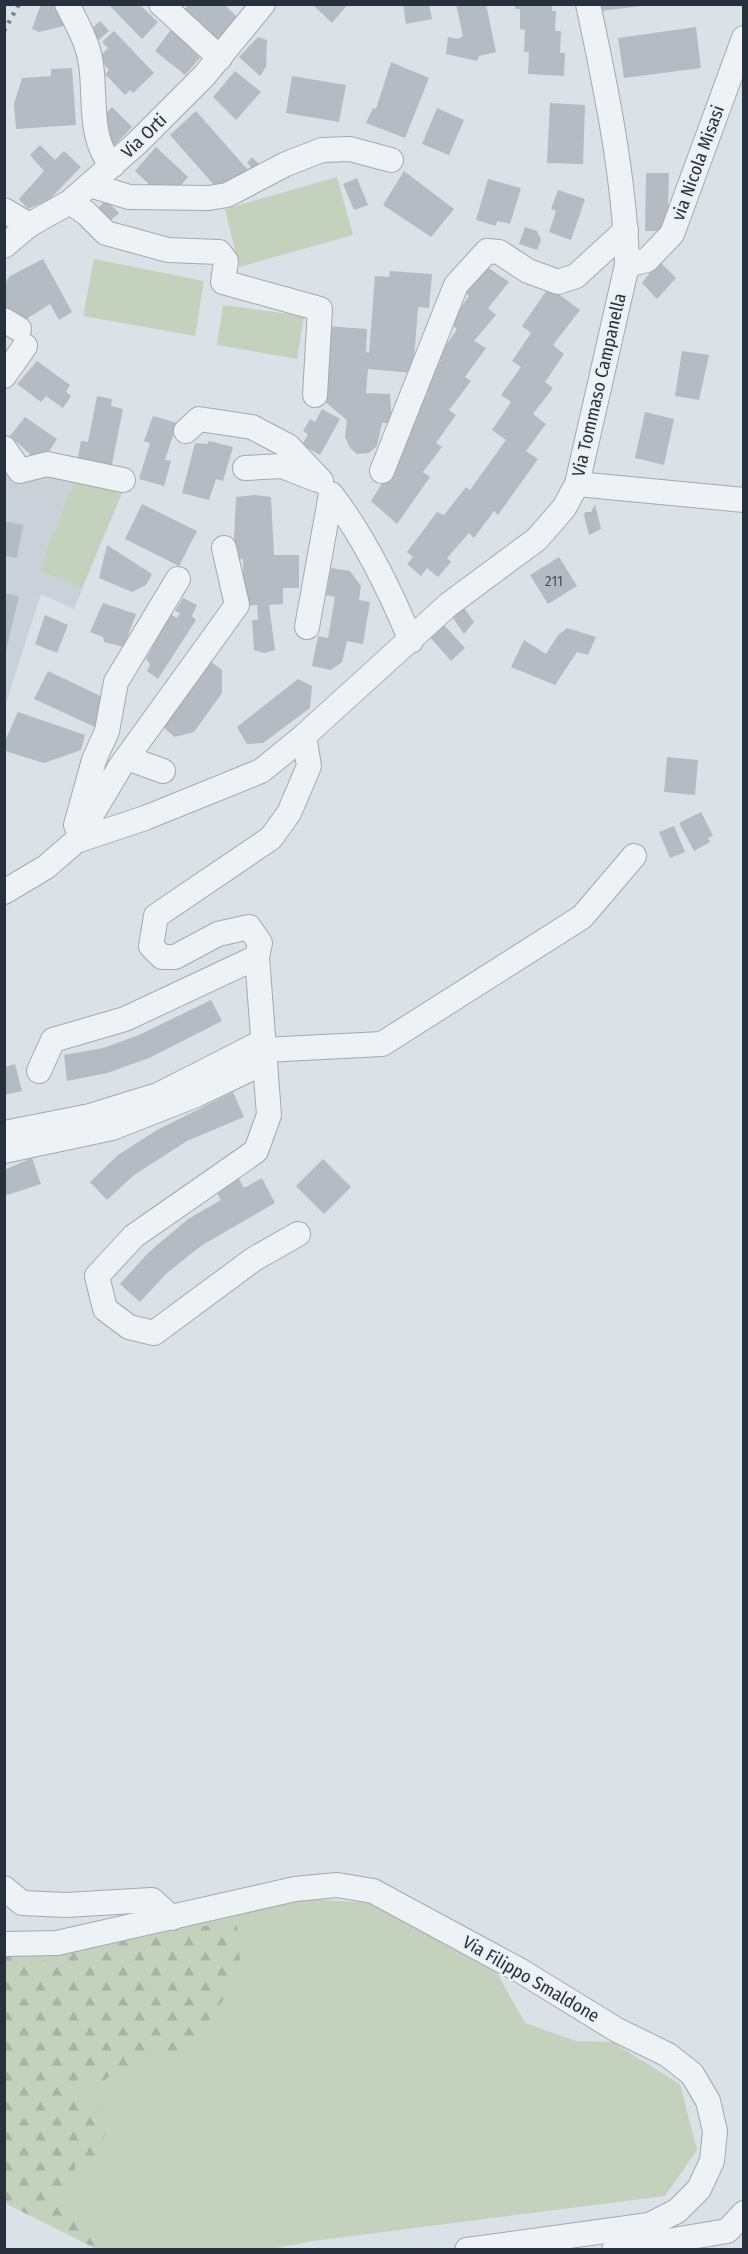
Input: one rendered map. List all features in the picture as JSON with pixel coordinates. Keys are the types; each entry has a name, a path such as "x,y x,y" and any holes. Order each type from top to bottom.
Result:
{"street":[{"path":"68,4 85,39 91,63 92,108 98,141 101,151 112,166"},
{"path":"161,4 220,58"},
{"name":"Via Orti","path":"4,246 30,225 69,202 112,166 220,58 263,4"},
{"name":"Via Tommaso Campanella","path":"73,844 145,818 261,771 304,736 448,605 537,539 564,508 577,484 627,265 626,230 600,62 588,4"},
{"name":"via Nicola Misasi","path":"627,265 647,260 672,234 744,38"},
{"path":"90,185 129,198 209,198 226,195 286,164 322,150 350,149 391,160"},
{"path":"69,202 86,213 106,233 168,250 219,252 226,261 223,282 320,309 315,395"},
{"path":"4,210 30,225"},
{"path":"382,471 456,285 476,260 487,251 499,252 528,271 558,282 576,276 626,230"},
{"path":"4,376 16,331"},
{"path":"186,431 200,419 252,427 288,446 352,521 396,606 411,641"},
{"path":"4,448 20,471 47,464 123,480"},
{"path":"246,468 282,466 326,488"},
{"path":"577,484 744,500"},
{"path":"307,627 326,488"},
{"path":"4,892 46,867 73,844 127,758 237,605 224,548"},
{"path":"73,844 94,760 107,731 116,682 178,579"},
{"path":"298,1234 254,1259 154,1333 129,1327 105,1309 97,1276 134,1236 256,1151 269,1115 257,957 260,943 249,927 218,934 175,957 162,957 151,946 156,916 271,838 289,813 309,766 304,736"},
{"path":"127,758 163,771"},
{"path":"4,1133 90,1116 158,1095 264,1051 382,1044 582,917 634,856"},
{"path":"39,1071 53,1040 125,1019 257,957"},
{"path":"4,1151 112,1128 196,1095 264,1051"},
{"name":"Via Filippo Smaldone","path":"4,1944 57,1943 295,1889 337,1885 373,1891 521,1971 617,2030 668,2055 692,2074 708,2101 715,2131 712,2162 699,2190 677,2211 649,2225 541,2245 467,2250"},
{"path":"4,1888 22,1903 66,1905 152,1900 172,1918"},
{"path":"614,2250 727,2231 744,2212"}],"shaded area":[{"path":"5,464 22,484 47,464 124,488 74,609 41,594 5,706"}],"green space":[{"path":"337,177 353,235 239,267 225,209"},
{"path":"94,259 204,281 195,336 83,316"},
{"path":"223,305 304,316 297,359 217,345"},
{"path":"77,475 124,488 81,588 39,570"},
{"path":"308,1899 373,1903 493,1966 525,2023 576,2041 612,2042 680,2084 697,2150 665,2196 313,2241 271,2249 97,2249 5,2203 4,1947 41,1954 119,1942"},
{"path":"191,1926 237,1926 241,1973 208,2022 173,2065 150,2052 138,2072 120,2067 98,2086 83,2086 80,2101 96,2101 111,2123 93,2159 75,2157 75,2183 62,2195 97,2249 5,2203 4,1955 35,1962"}],"building":[{"path":"41,4 60,4 68,25 39,32 32,29"},
{"path":"108,4 139,4 158,22 142,39"},
{"path":"189,4 224,4 239,19 214,45 180,14"},
{"path":"312,4 348,4 332,23"},
{"path":"403,4 429,4 432,19 406,24"},
{"path":"456,4 486,4 496,52 479,56 477,61 446,54 448,37 458,39 463,36"},
{"path":"515,4 552,4 552,11 556,11 555,31 561,31 560,53 565,53 564,76 528,74 529,52 524,52 525,30 520,29 520,9 515,9"},
{"path":"600,4 640,4 641,6 601,11"},
{"path":"100,21 109,31 91,47 86,34"},
{"path":"173,27 195,48 192,50 200,58 185,75 155,51"},
{"path":"696,27 701,68 624,78 618,38"},
{"path":"114,31 154,73 133,93 130,90 125,95 105,74 109,70 98,58 108,48 102,42"},
{"path":"258,37 267,40 266,67 260,76 239,57"},
{"path":"391,62 429,78 405,138 366,123 373,108 376,109"},
{"path":"72,68 76,125 16,129 14,104 22,78 51,76 51,69"},
{"path":"235,71 261,92 236,120 213,97"},
{"path":"292,76 346,85 339,122 286,113"},
{"path":"550,103 585,105 583,164 547,163"},
{"path":"112,107 132,127 113,147 103,116"},
{"path":"437,108 464,120 449,155 422,144"},
{"path":"196,111 248,170 251,167 247,163 252,157 263,168 221,193 170,135"},
{"path":"40,145 55,160 64,151 81,167 50,199 28,209 19,199 44,171 30,155"},
{"path":"156,147 188,177 175,192 166,184 155,190 135,171"},
{"path":"404,171 454,209 431,237 383,205"},
{"path":"646,173 669,173 668,204 676,208 666,231 645,231"},
{"path":"357,178 368,205 354,210 343,184"},
{"path":"488,179 521,188 510,224 497,221 496,226 476,220"},
{"path":"558,190 585,199 571,240 549,232 556,211 551,209"},
{"path":"106,200 119,213 110,221 98,208"},
{"path":"525,227 537,231 541,240 537,250 519,244"},
{"path":"43,259 72,312 59,320 50,304 20,323 4,311 4,284 10,276"},
{"path":"659,261 676,278 657,299 642,283"},
{"path":"481,263 509,282 488,308 496,315 474,341 486,348 465,377 471,381 449,410 456,415 436,443 442,447 423,472 430,477 397,524 371,501 398,458 408,421 428,393 422,390 441,360 437,358 457,329 450,323 469,296 462,290"},
{"path":"390,271 432,274 429,308 418,307 413,373 368,369 366,393 390,394 392,423 382,423 377,446 369,453 357,454 350,448 345,437 347,420 324,401 326,326 367,329 366,352 369,353 375,276 389,277"},
{"path":"549,287 580,310 553,345 564,354 545,382 553,388 533,414 546,424 526,451 538,459 498,515 494,511 474,538 469,533 447,558 451,562 438,577 427,568 421,576 407,564 413,557 407,552 437,512 444,515 466,487 470,490 506,440 492,430 511,402 501,395 521,367 512,361 531,333 522,326"},
{"path":"682,351 709,355 699,400 675,396"},
{"path":"37,361 70,385 66,392 71,396 63,408 46,396 41,402 17,384"},
{"path":"97,396 112,399 111,406 123,409 110,474 76,467 81,441 88,442"},
{"path":"322,409 340,419 320,455 302,445 308,434 303,431 310,419 315,422"},
{"path":"645,412 674,419 664,465 635,458"},
{"path":"153,416 177,423 165,460 171,461 164,486 139,479 150,443 144,441"},
{"path":"25,417 57,439 48,453 32,456 10,436"},
{"path":"209,441 233,447 223,481 216,479 209,500 182,493 195,443 207,444"},
{"path":"255,495 271,497 274,555 299,555 299,588 283,588 283,604 269,605 275,650 264,653 254,650 252,620 258,620 257,605 243,606 243,559 233,560 236,497"},
{"path":"142,504 197,531 179,566 125,539"},
{"path":"595,504 601,529 589,535 584,515 585,512 591,512"},
{"path":"4,521 23,525 17,558 4,556"},
{"path":"107,545 152,574 146,585 132,592 99,578"},
{"path":"559,557 577,586 548,604 530,575"},
{"path":"331,568 350,571 361,586 359,600 370,602 363,644 347,641 342,662 331,670 312,666 318,636 328,638 335,597 326,595"},
{"path":"4,593 19,596 5,655 4,655"},
{"path":"183,598 197,605 192,616 196,620 158,679 147,671 150,664 146,659 170,614 177,618 180,613 175,611"},
{"path":"103,603 136,614 124,647 104,642 103,637 90,632"},
{"path":"462,605 474,622 464,634 450,614"},
{"path":"45,615 68,625 57,653 35,644"},
{"path":"442,623 465,648 451,661 428,635"},
{"path":"567,628 596,637 588,655 577,652 555,685 511,667 524,640 546,654 558,635"},
{"path":"210,661 222,670 222,693 194,732 175,737 163,727"},
{"path":"48,671 111,701 95,727 34,699"},
{"path":"298,679 312,686 310,708 263,743 247,744 237,727"},
{"path":"18,712 85,735 81,750 44,763 5,751 5,741"},
{"path":"667,757 698,760 695,795 664,792"},
{"path":"701,812 713,836 708,838 710,842 694,851 679,823"},
{"path":"674,826 685,852 670,858 659,832"},
{"path":"211,1000 222,1021 149,1058 107,1073 67,1081 64,1055 103,1048 139,1035"},
{"path":"15,1064 22,1091 4,1095 4,1067"},
{"path":"233,1092 244,1117 187,1141 134,1175 107,1200 90,1182 118,1155 157,1130"},
{"path":"32,1158 41,1184 4,1196 4,1170"},
{"path":"323,1159 351,1187 324,1214 296,1186"},
{"path":"238,1177 244,1188 262,1178 275,1203 201,1246 167,1273 140,1302 120,1284 149,1252 188,1219 221,1200 216,1191"}],"railway":[{"path":"4,31 19,4"}]}
